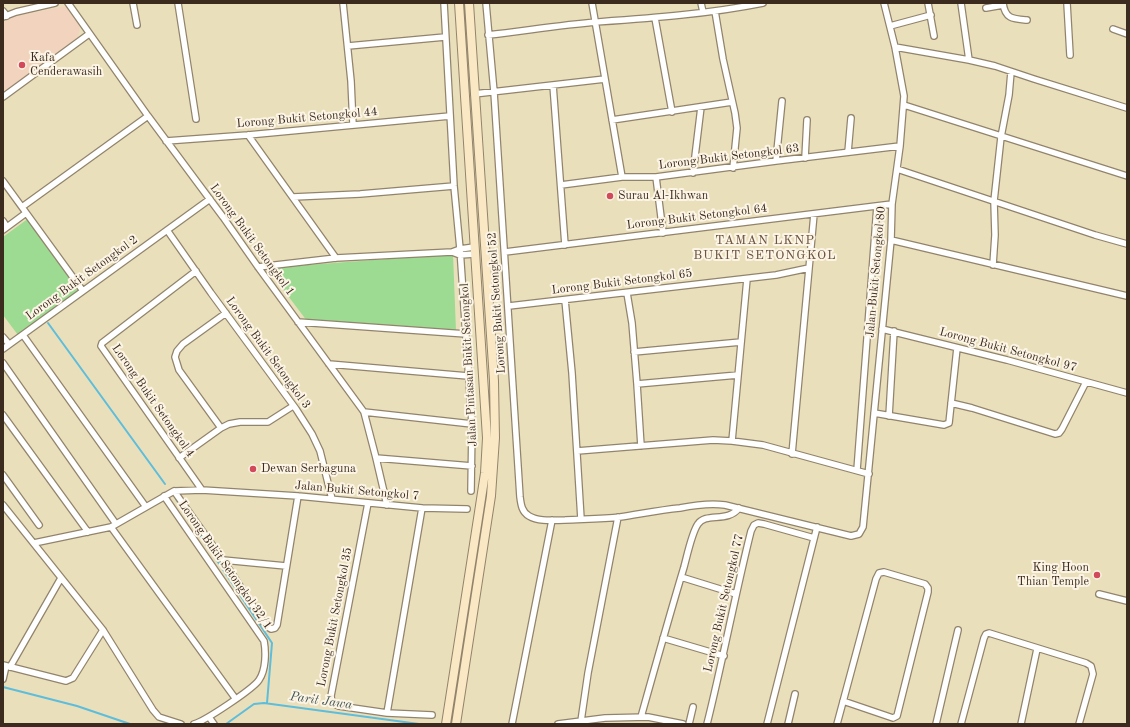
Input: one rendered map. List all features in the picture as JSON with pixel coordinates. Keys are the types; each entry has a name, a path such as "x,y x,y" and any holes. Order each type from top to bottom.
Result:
{"main road":[{"name":"Jalan Pintasan Bukit Setongkol","path":"446,721 485,474 487,438 474,251 466,92 459,3"},
{"name":"Jalan Pintasan Bukit Setongkol","path":"456,723 489,512 495,438 494,381 477,94 469,3"}],"street":[{"path":"4,15 55,3"},
{"name":"Lorong Bukit Setongkol 1","path":"68,3 166,141 210,199 364,412 387,505"},
{"path":"133,3 137,25"},
{"path":"178,3 196,119"},
{"path":"344,3 353,125"},
{"path":"444,3 454,186 472,424 471,491"},
{"name":"Lorong Bukit Setongkol 52","path":"486,3 491,93 509,306 521,506 528,515 535,518 552,520"},
{"path":"592,3 622,177"},
{"path":"702,3 703,12"},
{"path":"488,35 595,22 655,18 715,11 763,3"},
{"name":"Jalan Bukit Setongkol 80","path":"817,527 851,536 859,534 863,528 891,240 892,204 904,106 904,96 895,47 884,3"},
{"path":"928,3 934,36"},
{"path":"961,3 969,60"},
{"path":"1066,3 1070,54"},
{"path":"986,8 1004,4 1008,15 1013,18 1027,20"},
{"path":"715,11 737,128 733,168"},
{"path":"890,26 930,16"},
{"path":"655,18 672,112"},
{"path":"1113,29 1127,34"},
{"path":"3,97 89,34"},
{"path":"348,46 445,37"},
{"path":"895,47 995,66 1127,108"},
{"path":"993,265 995,235 994,201 1000,137 1008,99 1011,72"},
{"path":"477,94 605,79"},
{"path":"553,85 565,245"},
{"path":"776,161 782,101"},
{"path":"612,120 732,102"},
{"path":"904,106 1127,176"},
{"path":"693,173 701,107"},
{"path":"22,207 148,116"},
{"name":"Lorong Bukit Setongkol 44","path":"166,141 248,135 450,116"},
{"path":"848,152 851,118"},
{"path":"805,158 807,120"},
{"path":"248,135 336,258"},
{"name":"Lorong Bukit Setongkol 63","path":"561,185 622,177 656,177 693,173 900,146"},
{"path":"897,169 1127,244"},
{"path":"656,177 663,233"},
{"path":"3,181 83,291"},
{"path":"292,197 360,194 454,186"},
{"name":"Lorong Bukit Setongkol 2","path":"146,507 23,335 210,199"},
{"name":"Lorong Bukit Setongkol 64","path":"505,252 892,204"},
{"path":"857,470 877,206"},
{"path":"3,221 5,229 26,213"},
{"path":"792,454 814,214"},
{"name":"Lorong Bukit Setongkol 3","path":"168,230 312,434 320,451 332,499"},
{"path":"891,240 1127,296"},
{"path":"258,267 336,258 474,251"},
{"name":"Lorong Bukit Setongkol 65","path":"509,306 747,279 809,268"},
{"name":"Lorong Bukit Setongkol 4","path":"196,271 102,342 101,346 202,490"},
{"path":"732,440 747,279"},
{"path":"627,293 637,384 640,446"},
{"path":"565,300 581,519"},
{"path":"221,428 179,370 175,357 177,351 183,344 226,313"},
{"path":"298,322 466,334"},
{"name":"Lorong Bukit Setongkol 97","path":"882,329 1127,393"},
{"path":"889,416 894,331"},
{"path":"3,349 23,335"},
{"path":"3,337 9,344"},
{"path":"634,352 741,342"},
{"path":"874,413 944,426 948,425 956,348"},
{"path":"3,363 114,526 235,698"},
{"path":"330,364 468,376"},
{"path":"637,384 738,374"},
{"path":"951,403 972,408 1055,434 1059,433 1062,429 1086,382"},
{"path":"179,458 229,424 240,422 268,422 293,406"},
{"path":"364,412 472,424"},
{"path":"3,415 88,532"},
{"path":"577,451 713,440 732,440 763,445 869,474"},
{"path":"376,458 472,466"},
{"path":"3,475 39,525"},
{"name":"Jalan Bukit Setongkol 7","path":"174,491 202,490 298,496 422,508 467,509"},
{"path":"34,543 114,526 174,491 223,560 266,626 271,629 276,625 298,496"},
{"name":"Lorong Bukit Setongkol 32/1","path":"164,496 264,641 266,650 265,663 259,680 209,717 194,724"},
{"name":"Lorong Bukit Setongkol 35","path":"368,502 331,696 332,703 339,706 387,713"},
{"path":"512,724 552,520 618,517 705,504 725,505 817,527 768,724"},
{"path":"3,505 103,630 153,710 159,717 181,724"},
{"path":"422,508 387,713 432,715"},
{"path":"641,717 697,524 705,519 723,518 732,515 739,508"},
{"path":"581,721 588,673 618,517"},
{"name":"Lorong Bukit Setongkol 77","path":"707,724 724,656 736,594 751,531 754,525 764,524 814,538"},
{"path":"223,560 286,566"},
{"path":"837,724 843,701 876,579 879,573 881,572 925,584 928,588 897,716 895,717 843,701"},
{"path":"681,577 719,587 736,594"},
{"path":"3,679 6,668 61,578"},
{"path":"1099,594 1127,601"},
{"path":"6,668 66,681 73,678 103,630"},
{"path":"936,724 958,630"},
{"path":"962,724 986,634 989,633 1086,663 1091,666 1093,674 1079,724"},
{"path":"663,638 724,656"},
{"path":"1021,724 1038,649"},
{"path":"788,724 795,694"},
{"path":"689,724 693,707"},
{"path":"209,717 214,724"},
{"path":"558,724 605,718 641,717 682,724"}],"shaded area":[{"name":"Kafa Cenderawasih","path":"66,6 80,26 78,39 3,92 3,23 10,17"}],"green space":[{"path":"29,218 81,290 18,335 3,315 3,237"},
{"path":"453,254 456,331 307,321 267,268"}],"waterway":[{"path":"48,323 165,484"},
{"path":"176,499 272,643 267,703"},
{"name":"Parit Jawa","path":"3,687 77,706 130,724"},
{"name":"Parit Jawa","path":"226,724 254,704 264,703 419,724"}],"place":[{"name":"Kafa Cenderawasih","path":"22,65"},
{"name":"Surau Al-Ikhwan","path":"610,196"},
{"name":"Dewan Serbaguna","path":"253,469"},
{"name":"King Hoon Thian Temple","path":"1097,575"}],"district":[{"name":"TAMAN LKNP BUKIT SETONGKOL","path":"765,248"}]}
